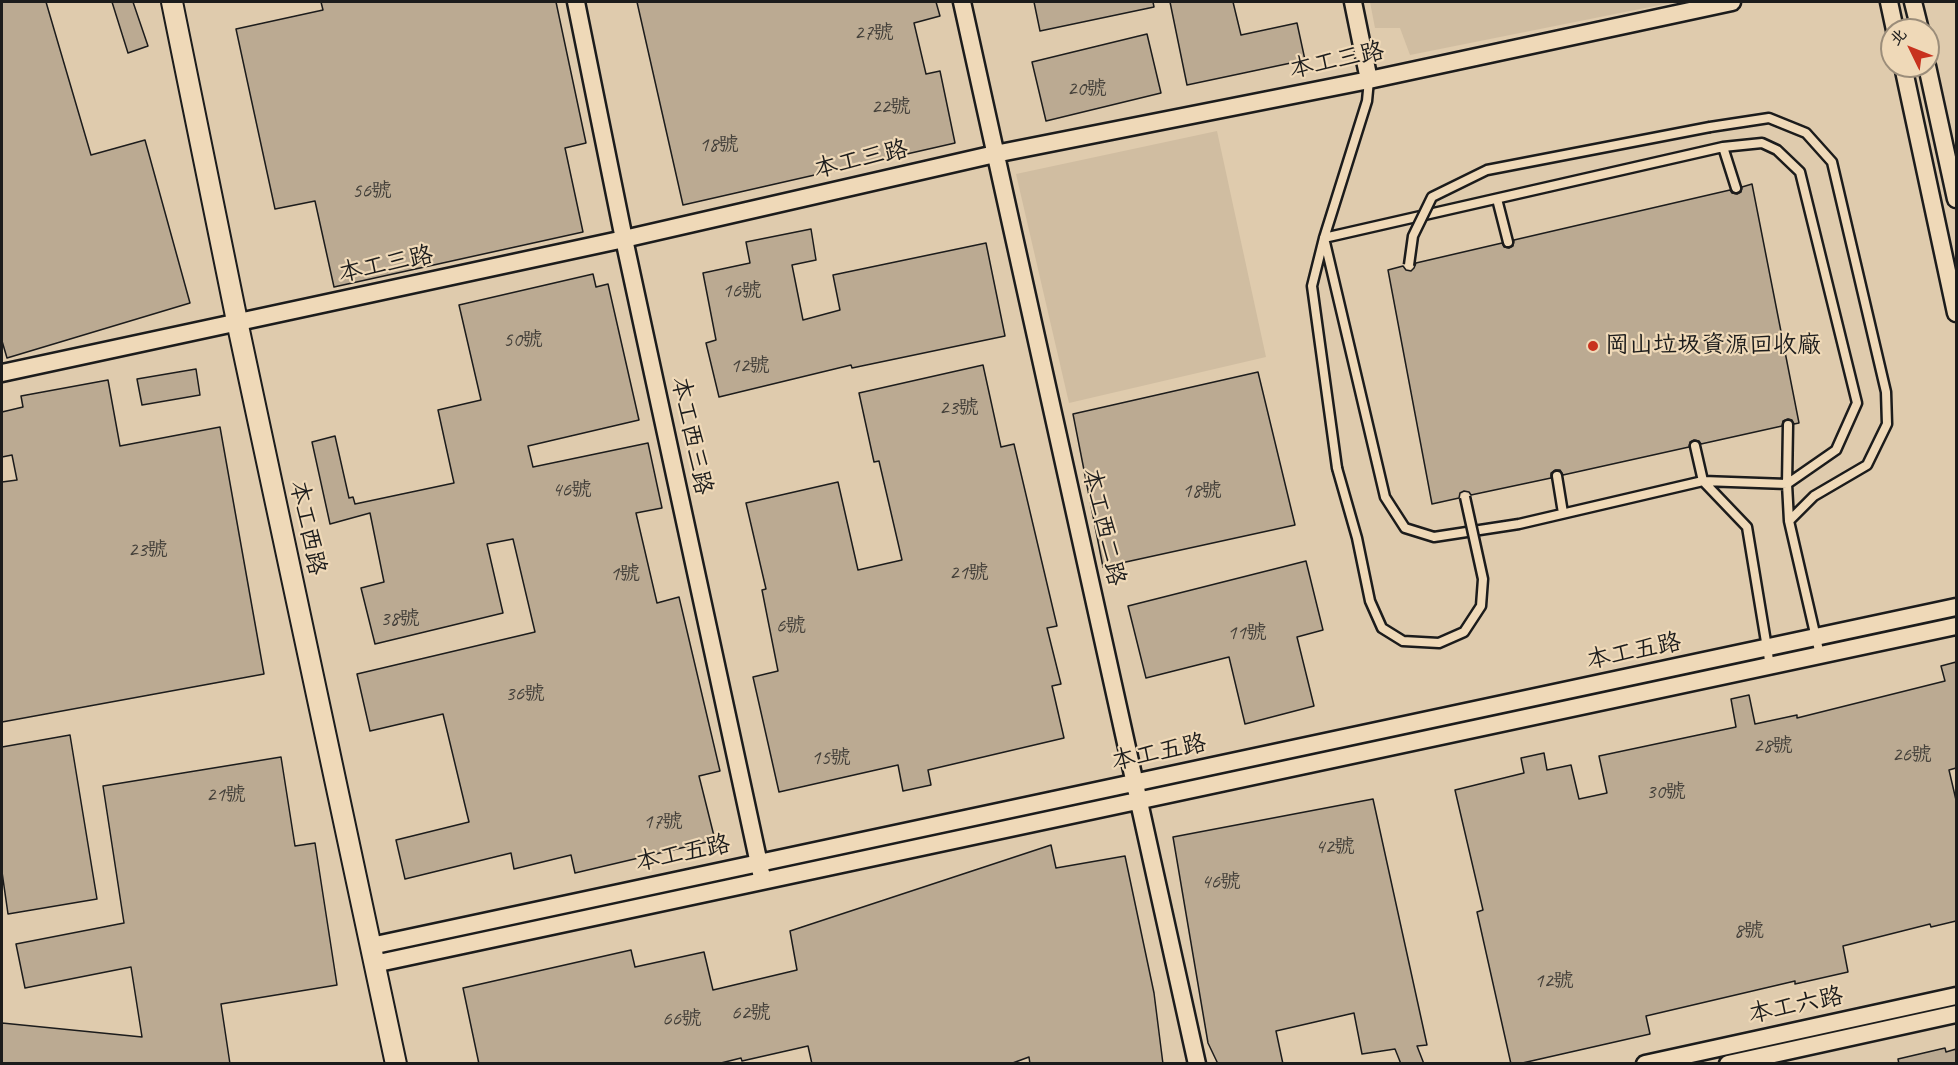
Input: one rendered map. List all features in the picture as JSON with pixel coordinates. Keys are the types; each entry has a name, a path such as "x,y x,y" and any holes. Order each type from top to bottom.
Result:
{"street":[{"name":"本工西路","path":"172,2 237,321 396,1064"},
{"name":"本工西三路","path":"576,2 624,239 763,880"},
{"name":"本工西二路","path":"962,2 1197,1064"},
{"path":"1353,2 1369,80"},
{"name":"本工三路","path":"2,373 624,239 995,154 1369,80 1732,2"},
{"path":"1888,2 1892,18"},
{"path":"1913,2 1917,18"},
{"path":"1906,78 1956,313"},
{"path":"1931,78 1956,199"},
{"name":"本工五路","path":"373,955 759,863 1956,607"},
{"name":"本工五路","path":"373,955 763,880 1956,626"},
{"name":"本工六路","path":"1645,1064 1956,996"},
{"name":"本工六路","path":"1728,1064 1956,1014"}],"lane":[{"path":"1369,80 1367,101 1324,238 1312,286 1337,468 1357,538 1370,601 1382,628 1403,641 1439,643 1464,632 1481,606 1483,579 1465,497"},
{"path":"1409,265 1413,236 1432,197 1487,170 1710,127 1769,118 1806,133 1832,162 1886,392 1887,424 1867,465 1814,496 1789,521"},
{"path":"1762,143 1777,150 1800,172 1857,403 1836,450 1787,484 1703,481 1519,524 1434,537 1405,528 1385,497 1324,238 1724,147 1762,143"},
{"path":"1724,147 1736,188"},
{"path":"1497,199 1508,242"},
{"path":"1788,425 1789,521 1820,655"},
{"path":"1695,446 1703,481 1747,527 1770,666"},
{"path":"1557,476 1563,513"}],"shaded area":[{"path":"2,2 1956,2 1956,1063 2,1063"},
{"path":"1370,2 1675,2 1410,55 1400,28 1375,28"},
{"path":"1217,131 1266,357 1069,403 1016,174"}],"building":[{"path":"2,2 46,2 91,155 145,140 190,303 7,358 2,341"},
{"path":"112,2 133,2 148,46 128,53"},
{"path":"321,2 556,2 586,143 565,148 583,232 334,287 315,201 275,209 236,29 323,10"},
{"path":"637,2 936,2 940,16 914,23 926,74 940,71 955,143 683,205"},
{"path":"1034,2 1153,2 1154,7 1040,31"},
{"path":"1170,2 1233,2 1241,35 1297,23 1305,60 1187,85"},
{"path":"1147,34 1161,93 1046,121 1032,62"},
{"name":"岡山垃圾資源回收廠","path":"1752,184 1799,423 1794,424 1788,419 1783,421 1782,426 1701,444 1694,440 1690,442 1689,447 1563,475 1560,470 1555,470 1551,473 1551,478 1471,495 1464,491 1460,493 1459,498 1432,504 1388,270 1403,266 1406,270 1411,271 1416,263 1502,243 1504,247 1509,248 1513,246 1514,240 1730,190 1737,194 1741,192 1742,187"},
{"path":"811,229 816,260 792,265 803,320 840,310 833,275 986,243 1005,336 852,368 851,365 719,397 706,343 716,340 703,273 750,263 746,242"},
{"path":"593,274 596,287 608,284 639,420 528,446 533,467 648,443 662,508 636,513 657,603 679,597 720,771 699,776 715,840 575,873 571,855 514,869 511,853 405,879 396,840 469,822 443,714 370,731 357,674 535,632 513,539 487,544 503,613 375,644 361,588 384,582 370,513 330,524 312,442 335,436 349,498 353,497 355,504 454,483 438,410 481,400 459,305"},
{"path":"983,365 1001,447 1014,444 1057,626 1047,628 1061,684 1052,686 1064,738 928,770 931,785 903,791 898,765 779,792 753,677 778,671 762,590 766,589 746,503 838,482 858,570 902,560 879,461 874,462 859,393"},
{"path":"196,369 200,395 142,405 137,379"},
{"path":"1258,372 1295,525 1103,567 1073,414"},
{"path":"108,380 120,446 220,427 264,674 2,722 2,482 17,480 12,455 2,457 2,412 23,407 21,396"},
{"path":"1306,561 1323,630 1297,637 1314,706 1245,724 1229,657 1146,678 1128,606"},
{"path":"1956,662 1956,768 1949,770 1956,800 1956,921 1931,927 1930,924 1843,946 1848,972 1795,984 1795,981 1646,1016 1650,1034 1511,1064 1477,912 1483,910 1455,790 1524,773 1521,758 1544,753 1547,770 1571,765 1579,799 1607,793 1599,756 1736,727 1731,699 1749,695 1755,724 1797,715 1797,718 1945,681 1941,666"},
{"path":"70,735 97,899 8,914 2,872 2,747"},
{"path":"281,757 295,846 315,843 337,985 221,1004 230,1064 2,1064 2,1023 142,1037 131,967 25,988 16,944 124,923 103,786"},
{"path":"1373,799 1427,1045 1417,1046 1424,1064 1401,1064 1395,1049 1362,1054 1354,1013 1276,1031 1283,1064 1218,1064 1208,1043 1173,837"},
{"path":"1051,845 1056,868 1125,856 1154,993 1163,1064 1030,1064 1029,1057 1010,1064 812,1064 808,1046 742,1061 741,1058 717,1064 479,1064 463,988 631,950 635,967 704,952 713,990 797,970 790,931"},
{"path":"1945,1048 1946,1052 1956,1049 1956,1064 1899,1064 1898,1059"}],"place":[{"name":"岡山垃圾資源回收廠","path":"1593,346"}]}
